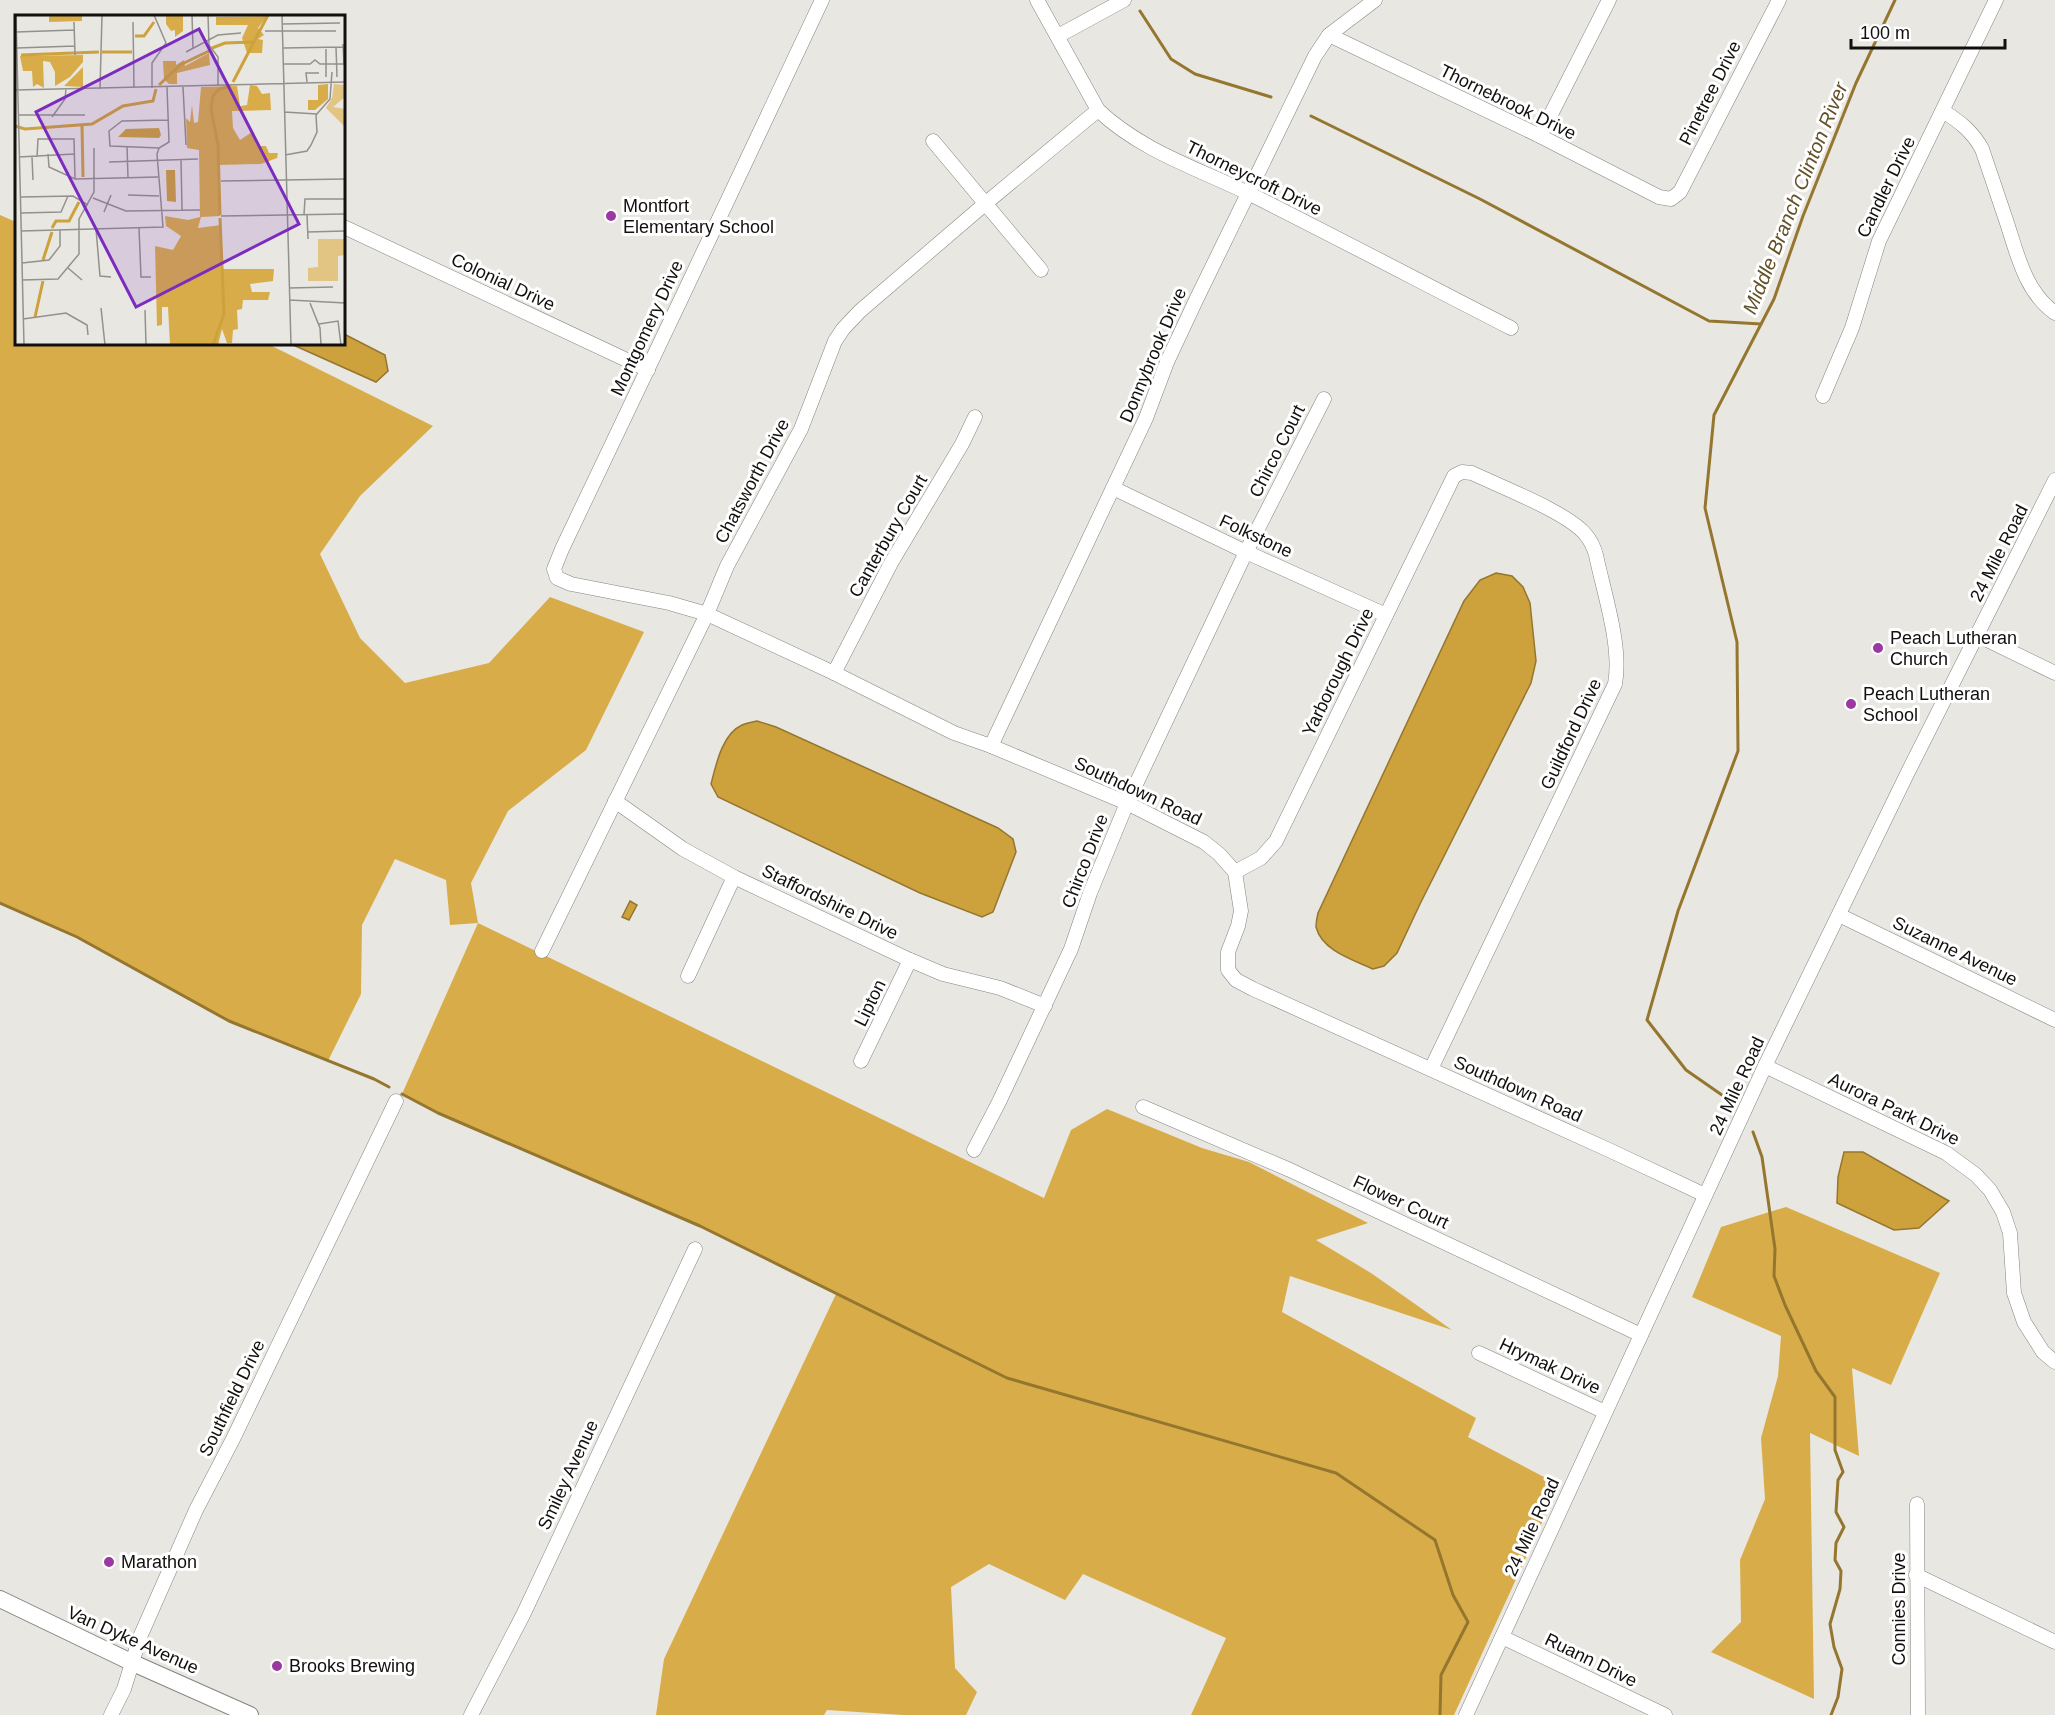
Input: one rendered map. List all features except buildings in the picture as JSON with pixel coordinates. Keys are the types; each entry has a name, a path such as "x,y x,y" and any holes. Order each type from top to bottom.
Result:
{"main road":[{"name":"Van Dyke Avenue","path":"0,1599 250,1715"}],"street":[{"name":"Thorneycroft Drive","path":"1037,0 1098,110 1139,142 1247,193 1511,328"},
{"path":"1058,36 1124,0"},
{"name":"Donnybrook Drive","path":"992,746 1146,418 1182,330 1315,56 1329,35 1375,0"},
{"path":"1540,136 1609,0"},
{"name":"Pinetree Drive","path":"1671,199 1680,192 1779,0"},
{"name":"Candler Drive","path":"1823,396 1851,328 1879,242 1996,0"},
{"name":"Montgomery Drive","path":"554,574 558,556 648,370 817,2"},
{"name":"Thornebrook Drive","path":"1329,35 1540,136 1659,197 1671,199"},
{"name":"Chatsworth Drive","path":"542,951 707,614 727,566 801,429 830,353 843,329 860,311 986,202 1098,110"},
{"path":"1943,111 1959,121 1975,136 1982,149 2019,261 2042,303 2055,313"},
{"path":"933,141 1041,270"},
{"name":"Colonial Drive","path":"345,227 648,370"},
{"name":"Chirco Court","path":"1245,552 1323,399"},
{"name":"Canterbury Court","path":"834,673 891,563 963,444 975,417"},
{"name":"Yarborough Drive","path":"1235,872 1261,858 1276,841 1450,480 1458,472"},
{"name":"Guildford Drive","path":"1431,1069 1612,694 1617,668 1611,622 1596,555 1587,535 1562,516 1472,473 1458,472"},
{"name":"24 Mile Road","path":"1466,1715 1765,1066 2055,480"},
{"name":"Folkstone","path":"1113,488 1245,552 1386,615"},
{"name":"Chirco Drive","path":"974,1150 1071,949 1090,893 1127,803 1245,552"},
{"name":"Southdown Road","path":"554,574 557,578 572,585 669,603 707,614 834,673 954,733 992,746 1127,803 1204,842 1219,854 1235,872 1241,911 1226,960 1230,975 1253,989 1705,1196"},
{"path":"1977,635 2055,673"},
{"name":"Staffordshire Drive","path":"615,801 682,849 734,877 943,974 1000,988 1045,1006"},
{"path":"688,976 734,877"},
{"name":"Suzanne Avenue","path":"1839,915 2055,1020"},
{"name":"Lipton","path":"861,1061 910,960"},
{"name":"Aurora Park Drive","path":"1765,1066 1946,1153 1976,1175 1990,1190 2003,1212 2010,1233 2014,1293 2024,1322 2043,1352 2055,1362"},
{"name":"Southfield Drive","path":"111,1715 134,1663 140,1637 195,1510 233,1439 396,1101"},
{"name":"Flower Court","path":"1143,1107 1301,1175 1641,1335"},
{"name":"Smiley Avenue","path":"471,1715 523,1615 695,1249"},
{"name":"Hrymak Drive","path":"1479,1353 1605,1412"},
{"name":"Connies Drive","path":"1917,1504 1918,1715"},
{"path":"1916,1575 2055,1642"},
{"name":"Ruann Drive","path":"1502,1637 1665,1715"}],"shaded area":[{"path":"0,215 15,222 15,345 270,345 433,426 360,496 320,554 360,638 405,683 489,663 550,597 644,632 586,750 508,811 471,883 478,923 450,925 446,880 395,859 362,925 361,994 328,1061 229,1021 77,937 0,903"},
{"path":"345,335 385,355 388,371 376,382 293,345 345,345"},
{"path":"1496,573 1512,576 1523,587 1530,603 1536,661 1531,683 1397,953 1384,966 1373,969 1340,954 1325,942 1316,927 1318,913 1464,601 1480,580"},
{"path":"757,721 776,727 998,828 1013,839 1016,852 993,912 982,917 920,893 718,797 711,784 718,759 729,735 742,725"},
{"path":"630,901 637,905 629,920 622,917"},
{"path":"478,923 1044,1198 1071,1130 1107,1109 1202,1148 1249,1162 1368,1223 1316,1240 1371,1273 1452,1330 1290,1276 1282,1312 1476,1418 1468,1437 1559,1485 1454,1715 1191,1715 1226,1638 1083,1574 1065,1600 989,1564 951,1587 955,1668 977,1692 966,1715 903,1715 827,1710 824,1715 656,1715 664,1659 836,1294 700,1226 438,1113 402,1094"},
{"path":"1844,1152 1863,1152 1949,1201 1919,1228 1894,1230 1837,1203 1838,1177"},
{"path":"1786,1207 1940,1273 1891,1385 1852,1368 1859,1456 1810,1433 1814,1699 1711,1652 1741,1622 1740,1560 1765,1499 1761,1438 1778,1376 1781,1336 1692,1297 1721,1227"}],"waterway":[{"name":"Middle Branch Clinton River","path":"1732,1102 1686,1070 1647,1020 1678,911 1738,751 1737,642 1705,508 1714,415 1774,299 1803,216 1856,83 1895,0"},
{"path":"1140,11 1171,59 1195,74 1271,97"},
{"path":"1311,116 1480,199 1709,321 1761,324"},
{"path":"0,903 77,937 229,1021 389,1087"},
{"path":"402,1094 438,1113 700,1226 1007,1378 1336,1473 1435,1540 1453,1595 1468,1622 1441,1675 1440,1715"},
{"name":"Middle Branch Clinton River","path":"1753,1132 1762,1157 1775,1249 1774,1276 1816,1371 1835,1397 1835,1450 1843,1472 1838,1480 1836,1512 1844,1527 1836,1543 1835,1560 1841,1571 1840,1589 1830,1624 1834,1647 1842,1669 1838,1697 1831,1715"}],"place":[{"name":"Montfort Elementary School","path":"611,216"},
{"name":"Peach Lutheran Church","path":"1878,648"},
{"name":"Peach Lutheran School","path":"1851,704"},
{"name":"Marathon","path":"109,1562"},
{"name":"Brooks Brewing","path":"277,1666"}]}
